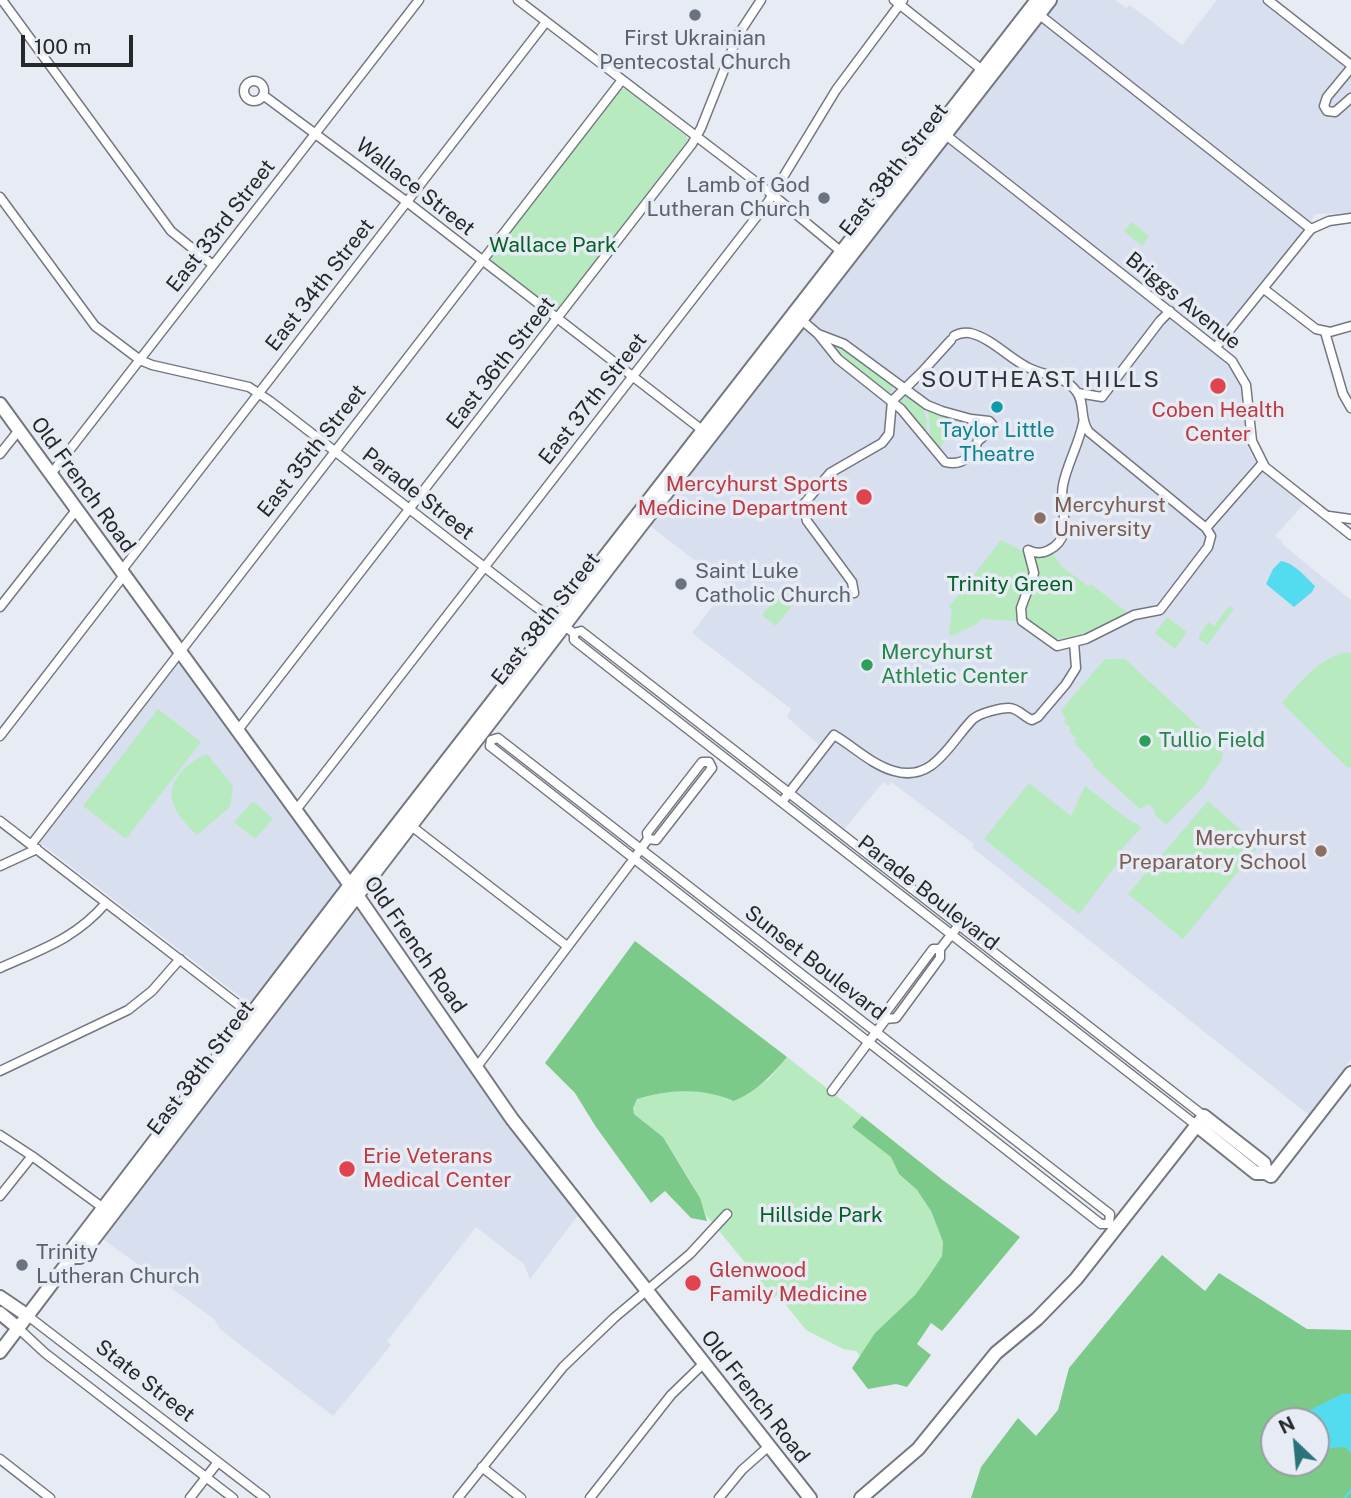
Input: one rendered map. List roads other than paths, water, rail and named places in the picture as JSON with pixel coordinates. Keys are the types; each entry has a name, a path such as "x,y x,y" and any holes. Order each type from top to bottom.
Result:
{"main road":[{"name":"East 38th Street","path":"0,1352 72,1257 72,1249 108,1212 353,890 482,733 707,434 1036,8 1050,0"},
{"name":"Old French Road","path":"0,404 296,810 524,1136 810,1498"},
{"name":"Parade Boulevard","path":"1200,1121 1256,1173 1269,1174 1351,1073"},
{"path":"861,1498 891,1475 918,1449 981,1369 1004,1345 1054,1303 1112,1227 1200,1121"},
{"name":"State Street","path":"0,1297 28,1316"},
{"name":"State Street","path":"0,1313 19,1328"}],"street":[{"path":"2,0 163,220 172,231 213,265"},
{"name":"East 33rd Street","path":"51,474 419,0"},
{"path":"518,0 773,195 845,254"},
{"name":"East 36th Street","path":"238,730 696,137 738,35 761,0"},
{"path":"1268,0 1351,67 1327,97 1324,106 1327,111 1335,112 1351,98"},
{"path":"899,2 987,73"},
{"name":"East 37th Street","path":"296,810 773,195 836,90 899,2"},
{"path":"1036,8 1311,229"},
{"name":"East 34th Street","path":"0,736 259,393 546,22"},
{"name":"East 35th Street","path":"0,866 34,847 181,650 622,80"},
{"name":"Wallace Street","path":"263,95 407,202 707,434"},
{"name":"Briggs Avenue","path":"941,132 1232,361 1246,385 1250,402 1252,440 1263,463 1278,479 1351,535"},
{"name":"Parade Street","path":"0,197 95,326 140,360 176,372 249,387 259,393 565,626"},
{"path":"1216,347 1311,229 1329,221 1351,218"},
{"path":"1264,289 1316,329 1325,332 1351,326"},
{"path":"1078,393 1102,397 1170,311"},
{"path":"797,317 818,334 838,359 892,401 915,423 931,447 945,461 955,465 961,463 973,451 978,441 991,430 992,424 989,421 971,419 927,405 844,344 818,334"},
{"path":"1325,332 1339,384 1351,408"},
{"path":"854,593 852,582 807,521 803,505 829,475 882,443 888,434 892,401 953,338 966,333 976,335 1027,367 1060,378 1078,393 1082,402 1080,439 1062,486 1064,532 1052,549 1037,554 1028,550 1034,573 1023,598 1020,618 1057,646 1097,634 1134,614 1160,610 1208,547 1211,536 1206,528 1089,432 1083,422"},
{"path":"971,419 978,428 978,441"},
{"path":"0,454 19,430"},
{"path":"1206,528 1263,463"},
{"path":"0,607 77,509"},
{"path":"1326,516 1351,519"},
{"name":"Parade Boulevard","path":"565,626 581,631 959,925 1200,1121"},
{"name":"Parade Boulevard","path":"565,626 581,646 716,752 951,935 1200,1121"},
{"path":"782,803 834,735 891,771 917,773 931,766 946,753 975,718 1010,708 1032,720 1038,717 1076,668 1074,642"},
{"name":"Sunset Boulevard","path":"482,733 498,738 1110,1214 1112,1227 1101,1224 868,1042 491,746 482,733"},
{"path":"476,1068 640,849 648,839 656,840 712,768 709,762 724,742"},
{"path":"0,821 256,1018"},
{"path":"407,822 567,946"},
{"path":"0,968 74,934 106,903"},
{"path":"832,1091 886,1019 896,1018 940,958 940,949 959,925"},
{"path":"0,1071 128,1010 152,991 180,959"},
{"path":"0,1135 108,1212"},
{"path":"0,1196 32,1156"},
{"path":"458,1498 563,1367 614,1318 690,1254 727,1214"},
{"name":"State Street","path":"28,1316 265,1498"},
{"name":"State Street","path":"19,1328 45,1353 233,1498"},
{"path":"590,1498 671,1395 704,1363"},
{"path":"719,1498 742,1470 769,1446"},
{"path":"0,1459 50,1498"},
{"path":"190,1498 218,1462"},
{"path":"482,1467 522,1498"}],"water":[{"path":"1281,561 1295,567 1315,586 1312,592 1294,607 1266,584 1273,569"},
{"path":"1344,1393 1351,1394 1351,1453 1345,1447 1330,1448 1330,1407 1316,1407"}],"waterway":[{"path":"1345,1498 1351,1490"}],"place":[{"name":"First Ukrainian Pentecostal Church","path":"695,15"},
{"name":"Lamb of God Lutheran Church","path":"824,198"},
{"name":"Coben Health Center","path":"1218,386"},
{"name":"Taylor Little Theatre","path":"997,407"},
{"name":"Mercyhurst Sports Medicine Department","path":"864,497"},
{"name":"Mercyhurst University","path":"1040,518"},
{"name":"Saint Luke Catholic Church","path":"681,584"},
{"name":"Mercyhurst Athletic Center","path":"867,665"},
{"name":"Tullio Field","path":"1145,741"},
{"name":"Mercyhurst Preparatory School","path":"1321,851"},
{"name":"Erie Veterans Medical Center","path":"347,1169"},
{"name":"Trinity Lutheran Church","path":"22,1265"},
{"name":"Glenwood Family Medicine","path":"693,1283"}],"district":[{"name":"SOUTHEAST HILLS","path":"1041,380"}],"park label":[{"name":"Wallace Park","path":"553,246"},
{"name":"Trinity Green","path":"1010,585"},
{"name":"Hillside Park","path":"821,1216"}]}
